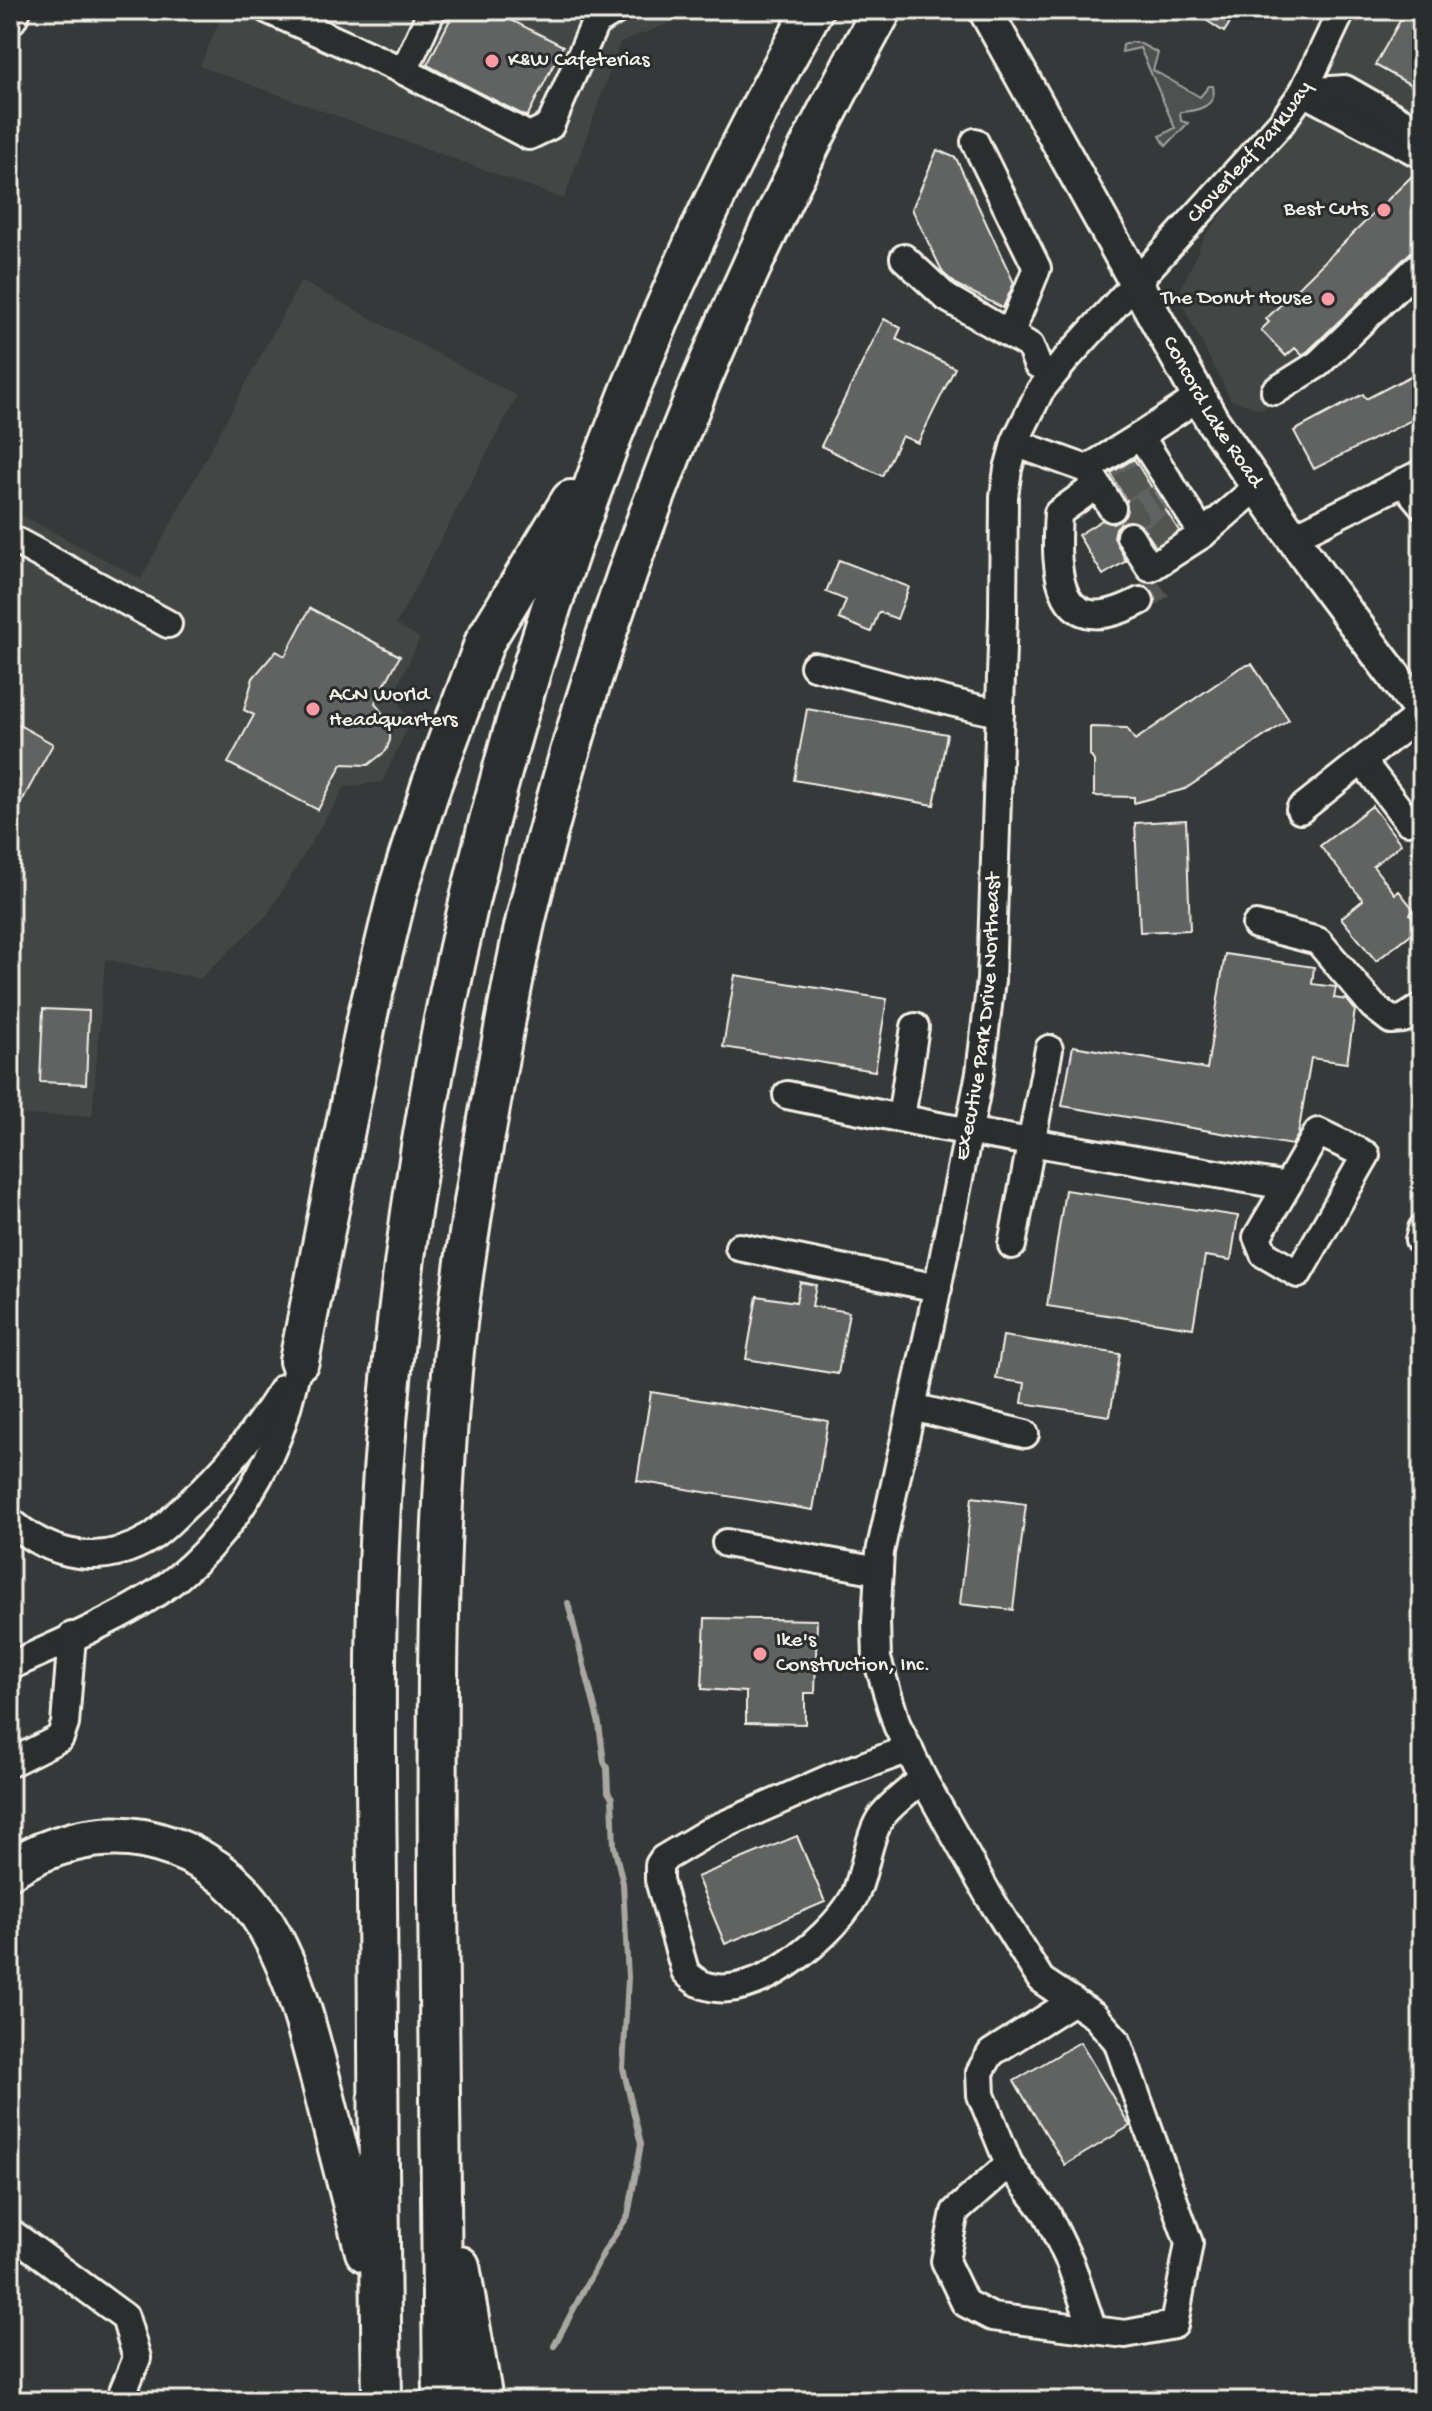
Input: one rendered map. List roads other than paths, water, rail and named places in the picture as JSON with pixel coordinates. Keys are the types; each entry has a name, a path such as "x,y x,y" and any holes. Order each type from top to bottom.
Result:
{"highway":[{"path":"382,2401 375,1725 383,1477 401,1277 447,995 477,861 508,745 533,662 612,433 680,272 732,162 813,10"},
{"path":"443,2401 437,1723 443,1501 463,1274 483,1144 526,921 556,804 603,643 649,511 717,342 776,214 832,100 882,10"},
{"path":"299,1361 368,1014 398,890 431,786 485,641 612,433"},
{"path":"10,1869 51,1849 89,1837 127,1836 165,1844 195,1856 226,1876 249,1900 271,1930 296,1994 380,2310"},
{"path":"441,2149 483,2401"}],"main road":[{"path":"10,18 14,10"},
{"name":"Concord Lake Road","path":"985,10 1199,397 1291,538 1422,713"}],"street":[{"path":"268,10 404,71 529,136 550,126 595,23 617,10"},
{"path":"404,71 432,10"},
{"name":"Cloverleaf Parkway","path":"1137,282 1281,123 1303,92 1342,10"},
{"path":"1303,92 1345,89 1422,133"},
{"path":"1303,92 1422,155"},
{"path":"975,142 1037,268 1010,334"},
{"path":"904,258 947,298 1030,346 1037,364"},
{"path":"1275,391 1318,364 1422,263"},
{"name":"Executive Park Drive Northeast","path":"1093,2330 1125,2334 1174,2325 1189,2243 1117,2041 1095,2016 1041,1980 990,1898 923,1779 897,1725 877,1659 876,1622 885,1528 938,1288 980,1073 991,980 1004,496 1015,443 1040,391 1137,282"},
{"path":"1140,601 1117,613 1097,616 1082,612 1071,603 1058,576 1058,513 1104,489 1140,436 1199,397"},
{"path":"1140,436 1151,469 1190,525"},
{"path":"1015,443 1104,489"},
{"path":"1291,538 1413,477 1422,505"},
{"path":"1166,581 1174,572 1175,552 1190,525 1257,487"},
{"path":"10,538 168,624"},
{"path":"1140,541 1150,568 1175,552"},
{"path":"814,666 942,702 1000,713"},
{"path":"1300,810 1422,713"},
{"path":"1362,761 1408,821"},
{"path":"1256,925 1318,941 1373,1006 1391,1020 1403,1019 1422,1007"},
{"path":"901,1118 915,1027"},
{"path":"1012,1245 1049,1049"},
{"path":"787,1095 1287,1186"},
{"path":"1318,1132 1366,1155 1298,1274 1264,1254 1257,1237 1287,1186 1318,1132"},
{"path":"739,1247 938,1288"},
{"path":"10,1521 25,1534 71,1555 104,1556 152,1537 217,1478 239,1453 299,1361"},
{"path":"10,1666 125,1611 178,1578 216,1540 247,1498 277,1437 299,1361"},
{"path":"912,1407 1025,1434"},
{"path":"726,1543 879,1571"},
{"path":"10,1763 60,1738 65,1724 72,1636"},
{"path":"909,1749 833,1777 710,1831 663,1859 659,1865 659,1880 685,1971 693,1980 707,1987 726,1988 753,1983 789,1962 823,1936 842,1917 856,1894 881,1817 923,1779"},
{"path":"1009,2164 955,2212 945,2261 965,2303 992,2317 1093,2330 1070,2262 1047,2214 1009,2164 981,2095 980,2072 991,2053 1073,2001"},
{"path":"10,2232 125,2317 137,2358 119,2401"}],"waterway":[{"path":"554,2346 606,2248 628,2216 641,2144 623,2068 628,1978 623,1883 614,1846 612,1798 608,1792 599,1724 568,1603"}],"tunnel":[{"path":"1120,488 1144,474"},
{"path":"1121,522 1159,498"},
{"path":"1152,539 1175,524"},
{"path":"1140,601 1166,581"}],"place":[{"name":"K&W Cafeterias","path":"492,61"},
{"name":"Best Cuts","path":"1384,210"},
{"name":"The Donut House","path":"1328,299"},
{"name":"ACN World Headquarters","path":"313,709"},
{"name":"Ike's Construction, Inc.","path":"760,1654"}]}
